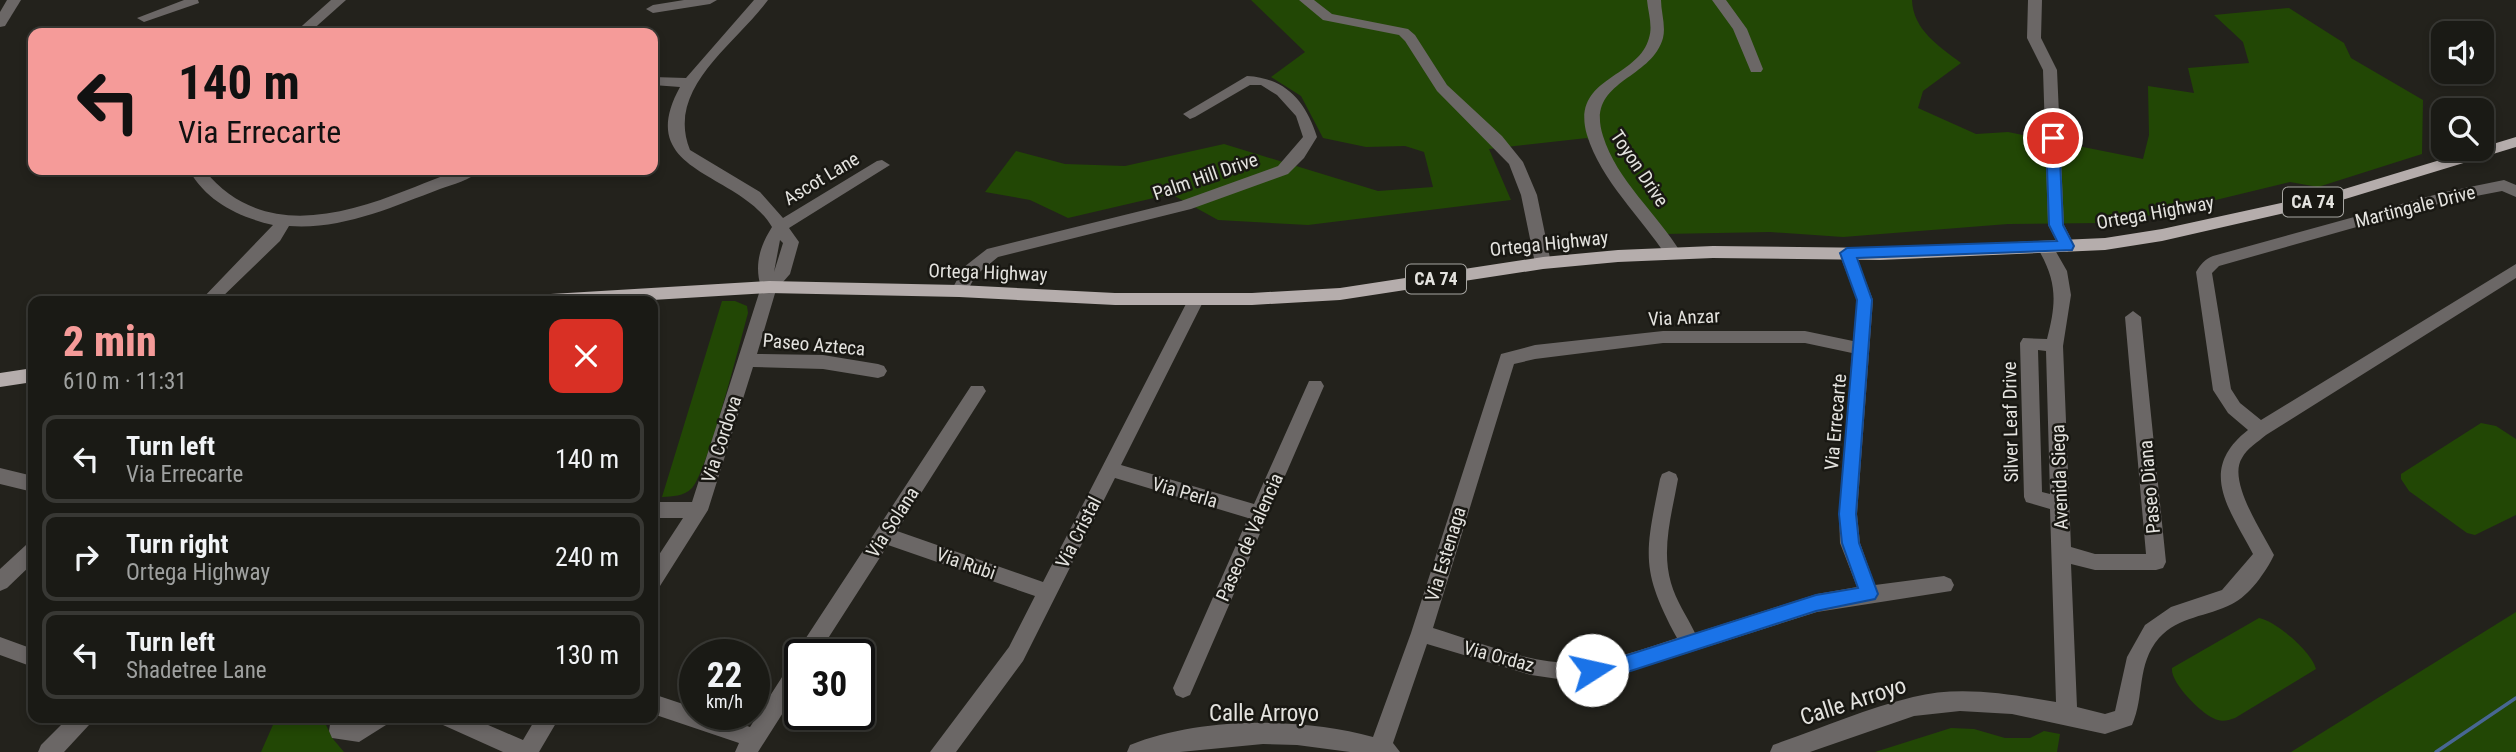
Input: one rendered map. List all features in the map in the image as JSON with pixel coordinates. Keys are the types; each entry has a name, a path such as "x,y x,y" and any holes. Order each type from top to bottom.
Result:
{"main road":[{"name":"Ortega Highway","path":"618,296 769,287 1196,300 1340,294 1543,262 1674,253 1847,253 2067,246 2162,235 2275,211 2405,178 2516,142"},
{"path":"0,380 28,376"}],"street":[{"path":"144,18 192,3 191,0"},
{"path":"307,28 339,0"},
{"path":"653,9 710,0"},
{"path":"752,0 761,0"},
{"path":"761,0 710,56 679,103 673,124 683,153 707,172 739,184 765,204 781,226"},
{"path":"1306,0 1328,17 1403,32 1422,50 1427,67 1449,97 1496,142 1522,173 1543,262"},
{"name":"Toyon Drive","path":"1654,0 1656,40 1642,59 1607,84 1595,104 1591,118 1598,143 1616,174 1674,253"},
{"path":"1719,0 1740,29 1756,69"},
{"path":"2035,0 2034,38 2050,70 2056,225 2067,246"},
{"path":"0,23 7,7"},
{"name":"Palm Hill Drive","path":"959,291 970,271 993,253 1185,205 1283,170 1300,154 1310,137 1303,115 1282,92 1264,81 1247,79 1190,114"},
{"path":"658,81 692,83"},
{"name":"Ascot Lane","path":"781,226 882,165"},
{"path":"201,175 229,202 255,216 285,220 325,218 362,211 404,198 459,175"},
{"name":"Martingale Drive","path":"2260,430 2234,408 2222,390 2204,272 2213,262 2445,197 2504,185 2516,192"},
{"path":"213,296 274,236 285,220"},
{"name":"Via Cordova","path":"658,572 699,510 769,287 763,274 773,237 781,226"},
{"name":"Avenida Siega","path":"2045,247 2055,261 2064,293 2054,346 2067,714"},
{"name":"Via Errecarte","path":"1847,253 1865,300 1848,514 1850,543 1869,594"},
{"path":"2067,714 2105,724 2124,718 2135,659 2149,635 2176,614 2230,595 2264,555 2235,497 2228,477 2230,459 2260,430 2516,270"},
{"path":"225,296 227,283"},
{"name":"Via Cristal","path":"941,752 957,736 1016,654 1196,300"},
{"name":"Paseo Diana","path":"2061,553 2095,562 2156,562 2133,317"},
{"name":"Via Anzar","path":"1507,359 1535,352 1590,345 1687,337 1805,337 1862,349"},
{"name":"Silver Leaf Drive","path":"2054,346 2029,343 2033,496 2060,504"},
{"name":"Via Estenaga","path":"1386,750 1507,359"},
{"name":"Paseo Azteca","path":"746,360 823,362 878,371"},
{"name":"Paseo de Valencia","path":"1183,688 1315,386"},
{"name":"Via Solana","path":"817,639 977,391"},
{"name":"Via Perla","path":"1110,469 1260,514"},
{"path":"0,476 28,483"},
{"path":"1669,479 1657,547 1657,566 1661,585 1690,643"},
{"path":"658,510 699,510"},
{"name":"Via Rubi","path":"884,535 1048,592"},
{"path":"0,582 28,556"},
{"name":"Via Ordaz","path":"1421,633 1531,666 1572,672 1612,668 1816,603 1944,585"},
{"path":"0,646 28,657"},
{"path":"658,706 750,745 784,692"},
{"name":"Calle Arroyo","path":"1781,752 1914,706 1960,701 2012,704 2067,714"},
{"path":"49,752 77,723"},
{"path":"340,723 340,731 359,732 372,723"},
{"path":"461,723 527,752 545,723"},
{"name":"Calle Arroyo","path":"1138,752 1165,743 1240,735 1342,739 1386,750"}],"green space":[{"path":"1251,0 1912,0 1913,11 1922,29 1936,44 1961,63 1923,91 1918,108 1976,134 2008,132 2143,159 2149,135 2148,86 2194,93 2188,68 2249,63 2243,42 2214,15 2289,8 2344,43 2351,58 2423,100 2422,154 2318,187 2290,182 2158,214 2102,223 2008,224 1843,237 1770,232 1664,234 1587,138 1489,149 1511,200 1308,225 1218,220 1171,194 1068,218 1030,200 985,192 1016,151 1065,164 1125,166 1224,144 1378,191 1433,187 1424,152 1405,146 1366,147 1323,138 1301,96 1271,77 1305,52"},
{"path":"722,301 735,301 747,306 748,313 714,434 692,488 681,495 662,497"},
{"path":"2481,423 2496,426 2516,439 2516,515 2475,535 2467,533 2409,491 2401,479 2401,474"},
{"path":"2516,612 2516,752 2291,752"},
{"path":"2259,618 2275,625 2292,638 2308,654 2316,669 2235,718 2224,721 2207,715 2187,696 2176,681 2172,668"},
{"path":"274,723 325,723 344,752 261,752"},
{"path":"1951,728 1974,729 2005,738 2030,738 2044,731 2060,734 2057,752 1875,752"}],"waterway":[{"path":"2436,752 2516,698"}],"route":[{"path":"1592,670 1612,668 1816,603 1869,594 1850,543 1848,514 1865,300 1847,253 1917,253 2067,246 2056,225 2053,138"}]}
